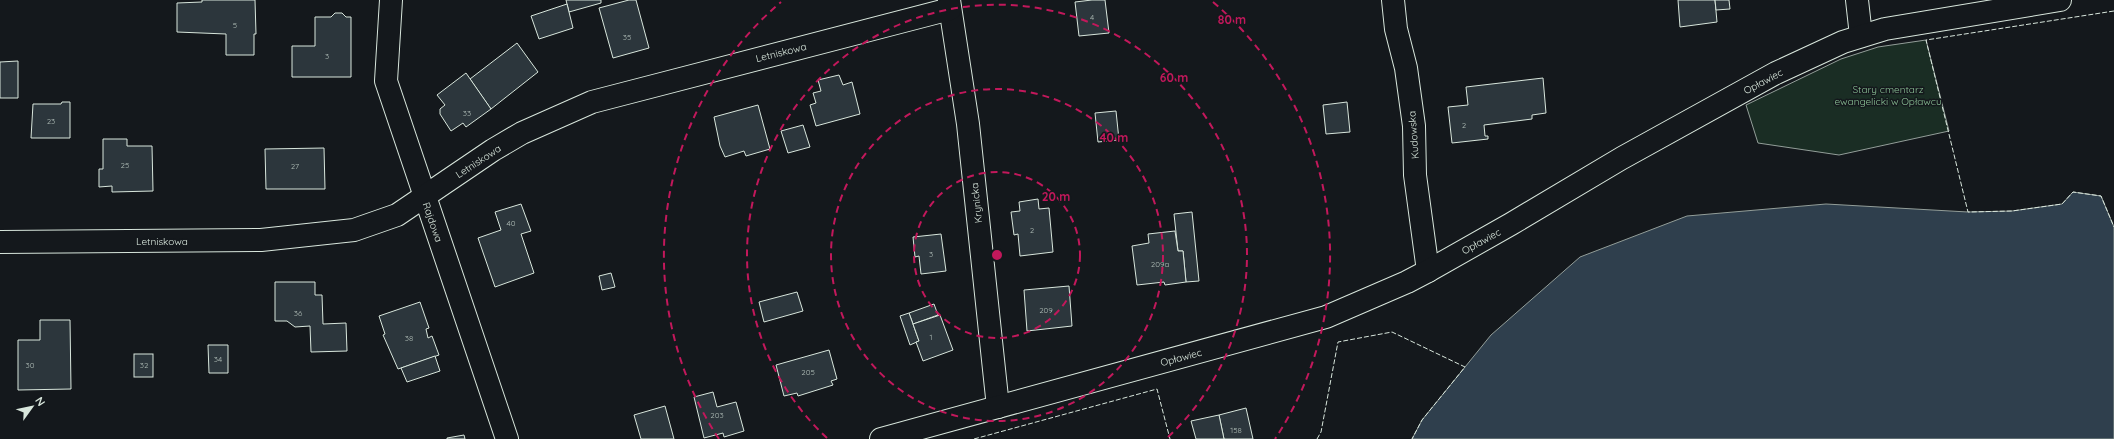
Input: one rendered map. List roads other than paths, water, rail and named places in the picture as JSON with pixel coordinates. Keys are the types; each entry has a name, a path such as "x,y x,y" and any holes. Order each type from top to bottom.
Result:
{"street":[{"name":"Rajdowa","path":"391,0 386,81 507,439"},
{"name":"Kudowska","path":"1393,0 1396,29 1406,68 1414,126 1415,175 1428,271"},
{"path":"1857,0 1861,36"},
{"name":"Opławiec","path":"882,439 1300,325 1354,306 1428,271 1622,158 1776,73 1861,36 1885,29 2060,0"},
{"name":"Letniskowa","path":"0,242 261,240 354,230 397,215 522,134 592,102 949,5"},
{"name":"Krynicka","path":"949,5 968,124 998,407"}],"water":[{"path":"2073,192 2101,196 2114,227 2114,439 1412,439 1422,420 1491,335 1580,257 1687,216 1826,204 1968,212 2012,211 2062,204"}],"park label":[{"name":"Stary cmentarz ewangelicki w Opławcu","path":"1888,94"}]}
